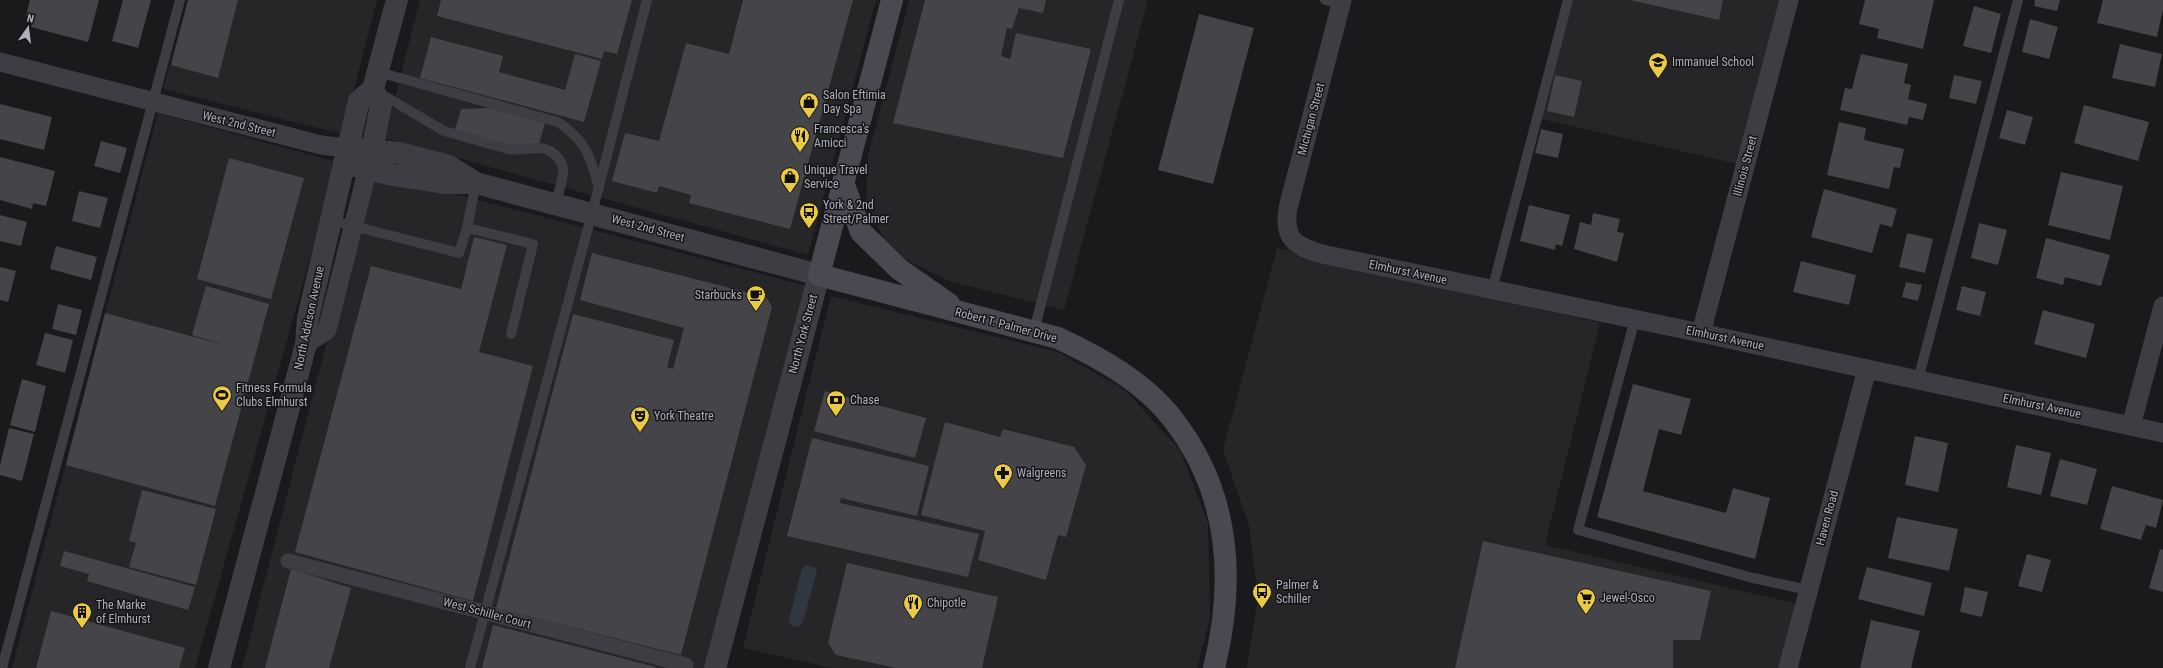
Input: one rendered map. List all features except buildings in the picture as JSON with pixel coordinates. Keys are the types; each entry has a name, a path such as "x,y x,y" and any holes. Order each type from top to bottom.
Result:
{"main road":[{"name":"North York Street","path":"819,275 892,0"},
{"path":"843,182 861,232 899,269 962,312"},
{"name":"Robert T. Palmer Drive","path":"819,275 1058,338 1082,349 1125,376 1147,393 1171,417 1196,456 1207,476 1218,512 1227,565 1226,603 1221,639 1214,668"}],"street":[{"path":"376,80 397,0"},
{"name":"Illinois Street","path":"1701,333 1789,0"},
{"name":"Michigan Street","path":"1290,237 1286,223 1288,208 1336,1"},
{"name":"West 2nd Street","path":"0,62 321,145 345,155 370,159 399,153 449,166 476,183 556,203 819,275"},
{"name":"North Addison Avenue","path":"219,668 306,344 308,318 359,100 376,80"},
{"name":"North Addison Avenue","path":"306,344 328,330 370,159 381,106 376,80"},
{"name":"Elmhurst Avenue","path":"1290,237 1297,245 1322,254 1701,333 2163,433"},
{"name":"North York Street","path":"715,668 819,275"},
{"path":"2131,426 2163,306"},
{"name":"Haven Road","path":"1788,668 1867,369"},
{"name":"West Schiller Court","path":"288,561 686,665"}],"lane":[{"path":"2,668 180,0"},
{"path":"470,668 599,187 647,0"},
{"path":"1034,331 1119,0"},
{"path":"1492,290 1568,0"},
{"path":"1918,380 2018,0"},
{"path":"376,80 558,122 581,141 591,160 599,187"},
{"path":"376,80 444,131 508,149 517,150 538,148 550,151 559,159 563,169 556,203"},
{"path":"330,220 459,253 467,228 476,183"},
{"path":"467,228 533,244 511,334"},
{"path":"1635,319 1578,530 1753,578 1808,590"}],"shaded area":[{"path":"188,0 377,0 342,134 163,89"},
{"path":"420,0 876,0 808,255 385,138"},
{"path":"909,0 1148,0 1064,310 949,281 891,252 866,205 868,156"},
{"name":"Immanuel School","path":"1570,0 1786,0 1742,165 1541,119"},
{"path":"158,113 337,162 195,668 12,668"},
{"path":"371,172 807,286 704,668 242,668"},
{"path":"1277,248 1600,323 1545,545 1798,604 1780,668 1247,668 1258,596 1249,526 1223,450"},
{"path":"831,296 1058,352 1125,390 1180,450 1208,523 1210,617 1197,668 832,668 743,648"},
{"path":"806,565 814,567 817,571 803,622 799,626 794,627 790,624 789,620 802,568"}],"place":[{"name":"Immanuel School","path":"1658,79"},
{"name":"Salon Eftimia Day Spa","path":"809,119"},
{"name":"Francesca's Amicci","path":"800,153"},
{"name":"Unique Travel Service","path":"790,194"},
{"name":"York & 2nd Street/Palmer","path":"809,229"},
{"name":"Starbucks","path":"756,312"},
{"name":"Fitness Formula Clubs Elmhurst","path":"222,412"},
{"name":"Chase","path":"836,417"},
{"name":"York Theatre","path":"640,433"},
{"name":"Walgreens","path":"1003,490"},
{"name":"Palmer & Schiller","path":"1262,609"},
{"name":"Jewel-Osco","path":"1586,615"},
{"name":"Chipotle","path":"913,620"},
{"name":"The Marke of Elmhurst","path":"82,629"}]}
